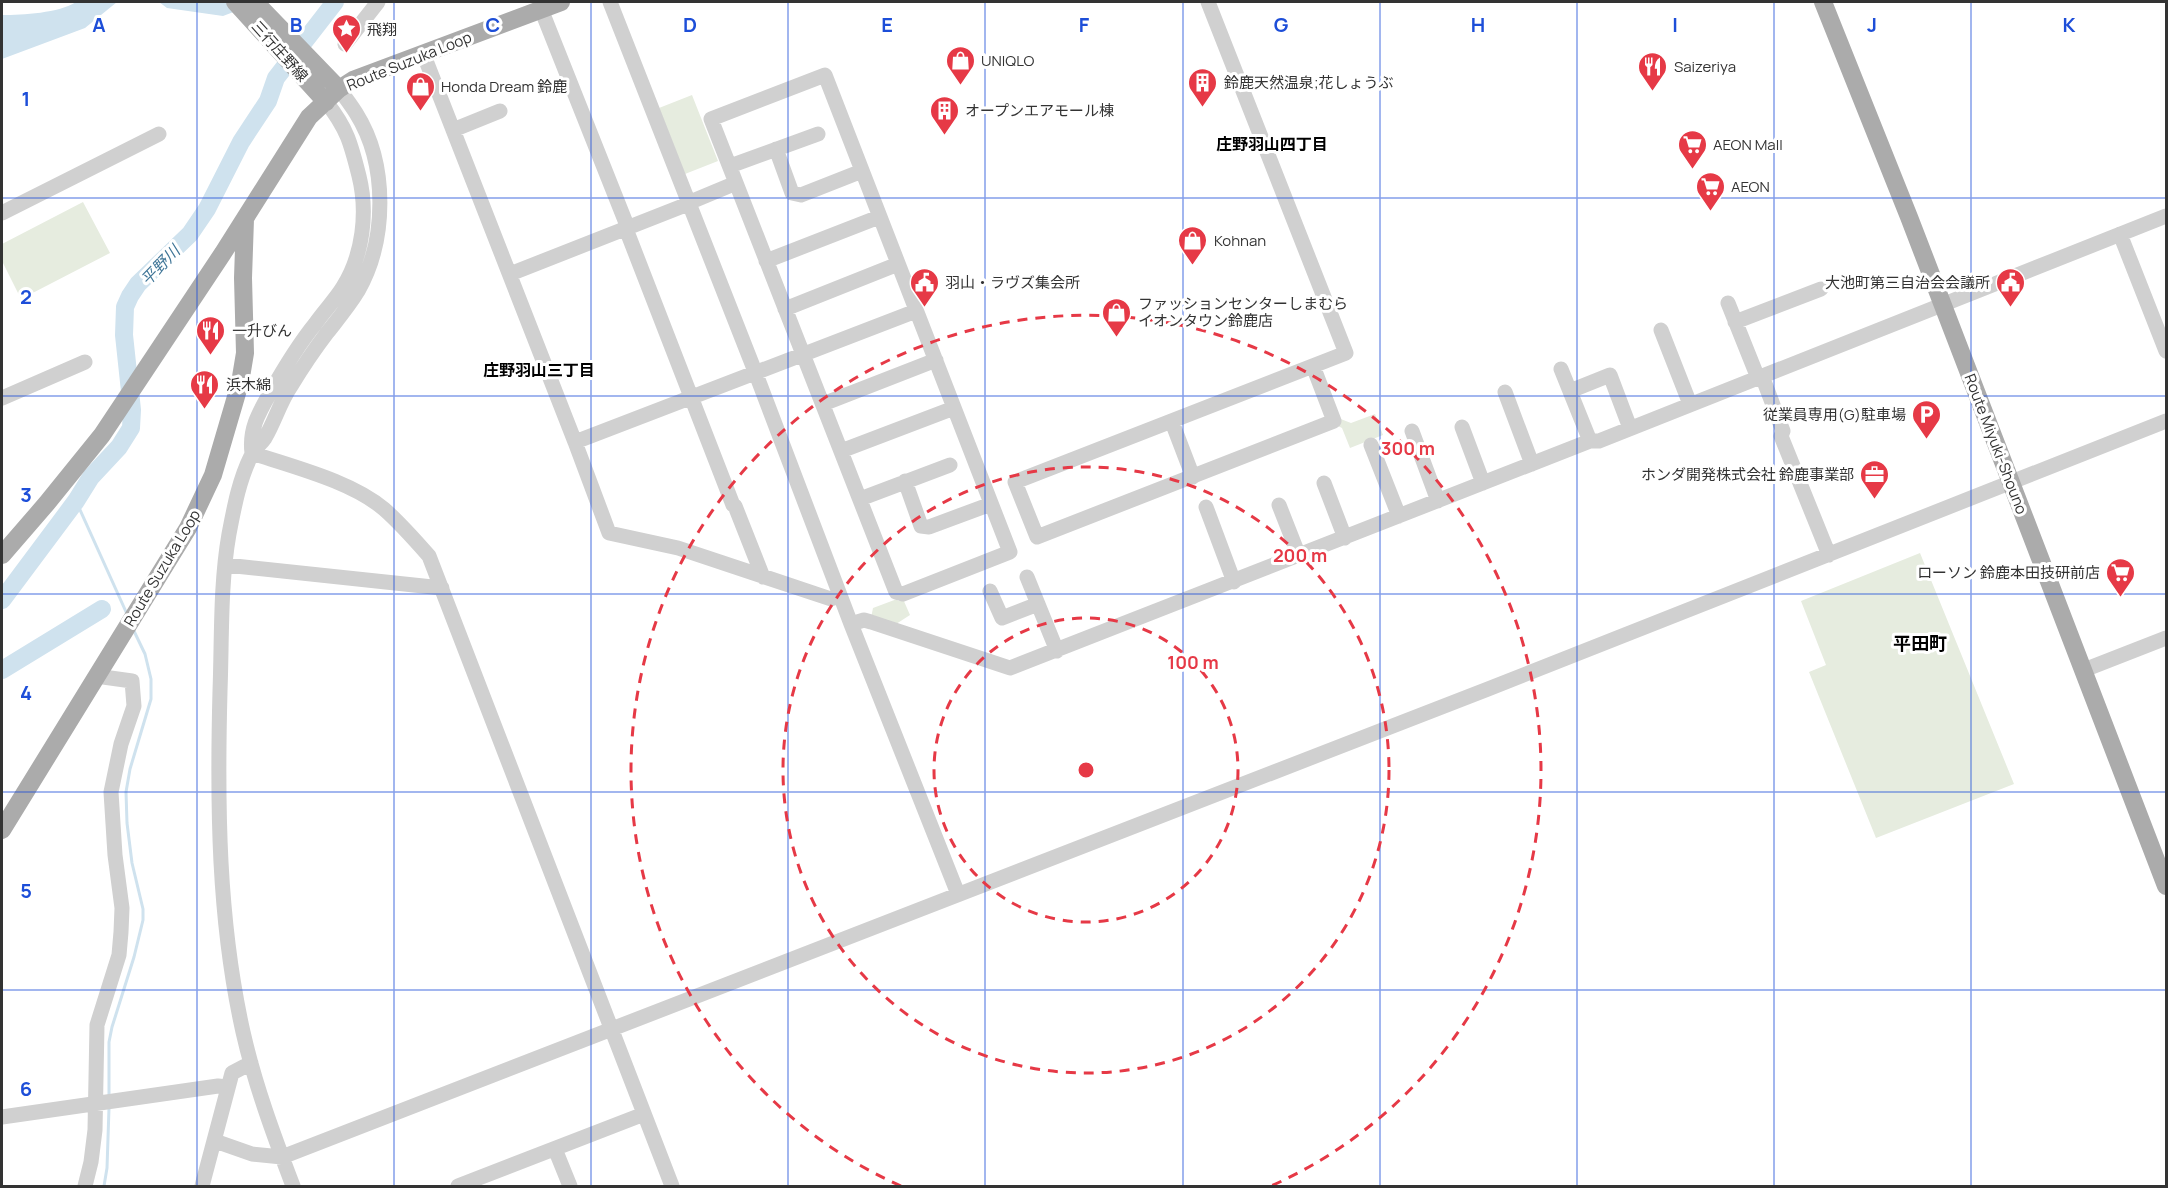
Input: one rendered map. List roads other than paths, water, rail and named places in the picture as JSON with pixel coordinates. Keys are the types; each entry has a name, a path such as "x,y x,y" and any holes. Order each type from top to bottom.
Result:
{"main road":[{"name":"三行庄野線","path":"235,2 317,79 339,89"},
{"name":"三行庄野線","path":"255,2 317,79 326,102"},
{"name":"Route Suzuka Loop","path":"2,555 102,435 223,253 309,117 339,89 353,80 561,2"},
{"name":"Route Miyuki-Shouno","path":"1823,2 2166,886"},
{"name":"Route Suzuka Loop","path":"2,830 188,528 204,497 227,432 245,353 243,278 245,217"},
{"path":"223,253 235,261 243,278"}],"street":[{"path":"345,44 378,2"},
{"path":"610,2 958,894"},
{"path":"1208,2 1346,353 1015,482 1037,537 1334,421 1313,366"},
{"path":"541,9 691,398 763,577"},
{"path":"423,54 510,273 609,533 678,548 831,599 840,595"},
{"path":"825,75 1011,552 903,594 896,592 730,166 711,119 825,75"},
{"path":"293,1186 251,1063 231,966 224,910 219,828 219,724 226,565 229,535 238,493 252,453 264,439 289,389 358,291 373,253 379,226 380,207 374,160 367,134 339,89"},
{"path":"252,453 250,437 262,407 315,324 343,287 361,242 363,201 355,158 342,123 326,102"},
{"path":"453,130 500,111"},
{"path":"2,213 159,134"},
{"path":"730,166 818,134"},
{"path":"776,149 792,193 801,195 862,171"},
{"path":"510,273 627,229 736,183"},
{"path":"851,624 864,620 1010,668 1590,441 1599,441 2166,216"},
{"path":"766,261 879,217"},
{"path":"2120,234 2166,351"},
{"path":"785,309 898,264"},
{"path":"1736,322 1821,289"},
{"path":"1728,303 1783,431 1781,435 1829,555"},
{"path":"575,442 916,311"},
{"path":"1661,330 1690,404"},
{"path":"823,404 936,360"},
{"path":"2,398 85,362"},
{"path":"1561,369 1590,441"},
{"path":"1570,390 1610,375 1630,428"},
{"path":"1505,392 1532,464"},
{"path":"841,451 954,408"},
{"path":"215,1141 252,1154 282,1157 1829,555 2166,421"},
{"path":"1172,422 1193,477"},
{"path":"1462,427 1483,483"},
{"path":"1412,431 1438,501"},
{"path":"1371,445 1400,516"},
{"path":"252,453 350,489 383,508 429,556 672,1186"},
{"path":"860,499 950,465"},
{"path":"905,481 921,526 929,527 992,504"},
{"path":"1324,483 1345,538"},
{"path":"1279,505 1299,556"},
{"path":"1206,507 1234,582"},
{"path":"226,565 442,588"},
{"path":"1028,577 1057,651"},
{"path":"990,591 1002,618 1038,604"},
{"path":"2084,670 2166,638"},
{"path":"85,1186 98,1104 97,1025 119,955 121,932 122,908 116,867 111,792 121,744 134,706 132,681 96,676"},
{"path":"202,1186 232,1073 251,1063"},
{"path":"2,1117 218,1086 227,1087"},
{"path":"458,1186 644,1114"},
{"path":"555,1149 570,1186"}],"water":[{"path":"76,2 117,2 85,28 2,59 2,15 51,11"},
{"path":"159,2 260,2 223,16 167,8"}],"waterway":[{"name":"平野川","path":"2,600 76,501 91,477 119,447 131,428 132,410 124,335 125,307 130,296 138,284 190,234 207,209 241,142 268,101 276,78 335,2"},
{"path":"76,501 127,614"},
{"path":"2,670 102,609"},
{"path":"109,1098 109,1042 143,920 143,909 132,863 126,792 130,769 151,699 151,679 145,654 133,629"},
{"path":"104,1186 107,1168 109,1108"}],"place":[{"name":"飛翔","path":"346,54"},
{"name":"UNIQLO","path":"960,86"},
{"name":"Saizeriya","path":"1653,92"},
{"name":"鈴鹿天然温泉;花しょうぶ","path":"1203,108"},
{"name":"Honda Dream 鈴鹿","path":"420,112"},
{"name":"オープンエアモール棟","path":"944,136"},
{"name":"AEON Mall","path":"1692,170"},
{"name":"AEON","path":"1710,212"},
{"name":"Kohnan","path":"1193,266"},
{"name":"羽山・ラヴズ集会所","path":"924,308"},
{"name":"大池町第三自治会会議所","path":"2011,308"},
{"name":"ファッションセンターしまむら イオンタウン鈴鹿店","path":"1117,338"},
{"name":"一升びん","path":"211,356"},
{"name":"浜木綿","path":"205,410"},
{"name":"従業員専用(G)駐車場","path":"1927,440"},
{"name":"ホンダ開発株式会社 鈴鹿事業部","path":"1875,500"},
{"name":"ローソン 鈴鹿本田技研前店","path":"2121,598"}],"district":[{"name":"庄野羽山四丁目","path":"1272,144"},
{"name":"庄野羽山三丁目","path":"539,370"},
{"name":"平田町","path":"1920,643"}]}
